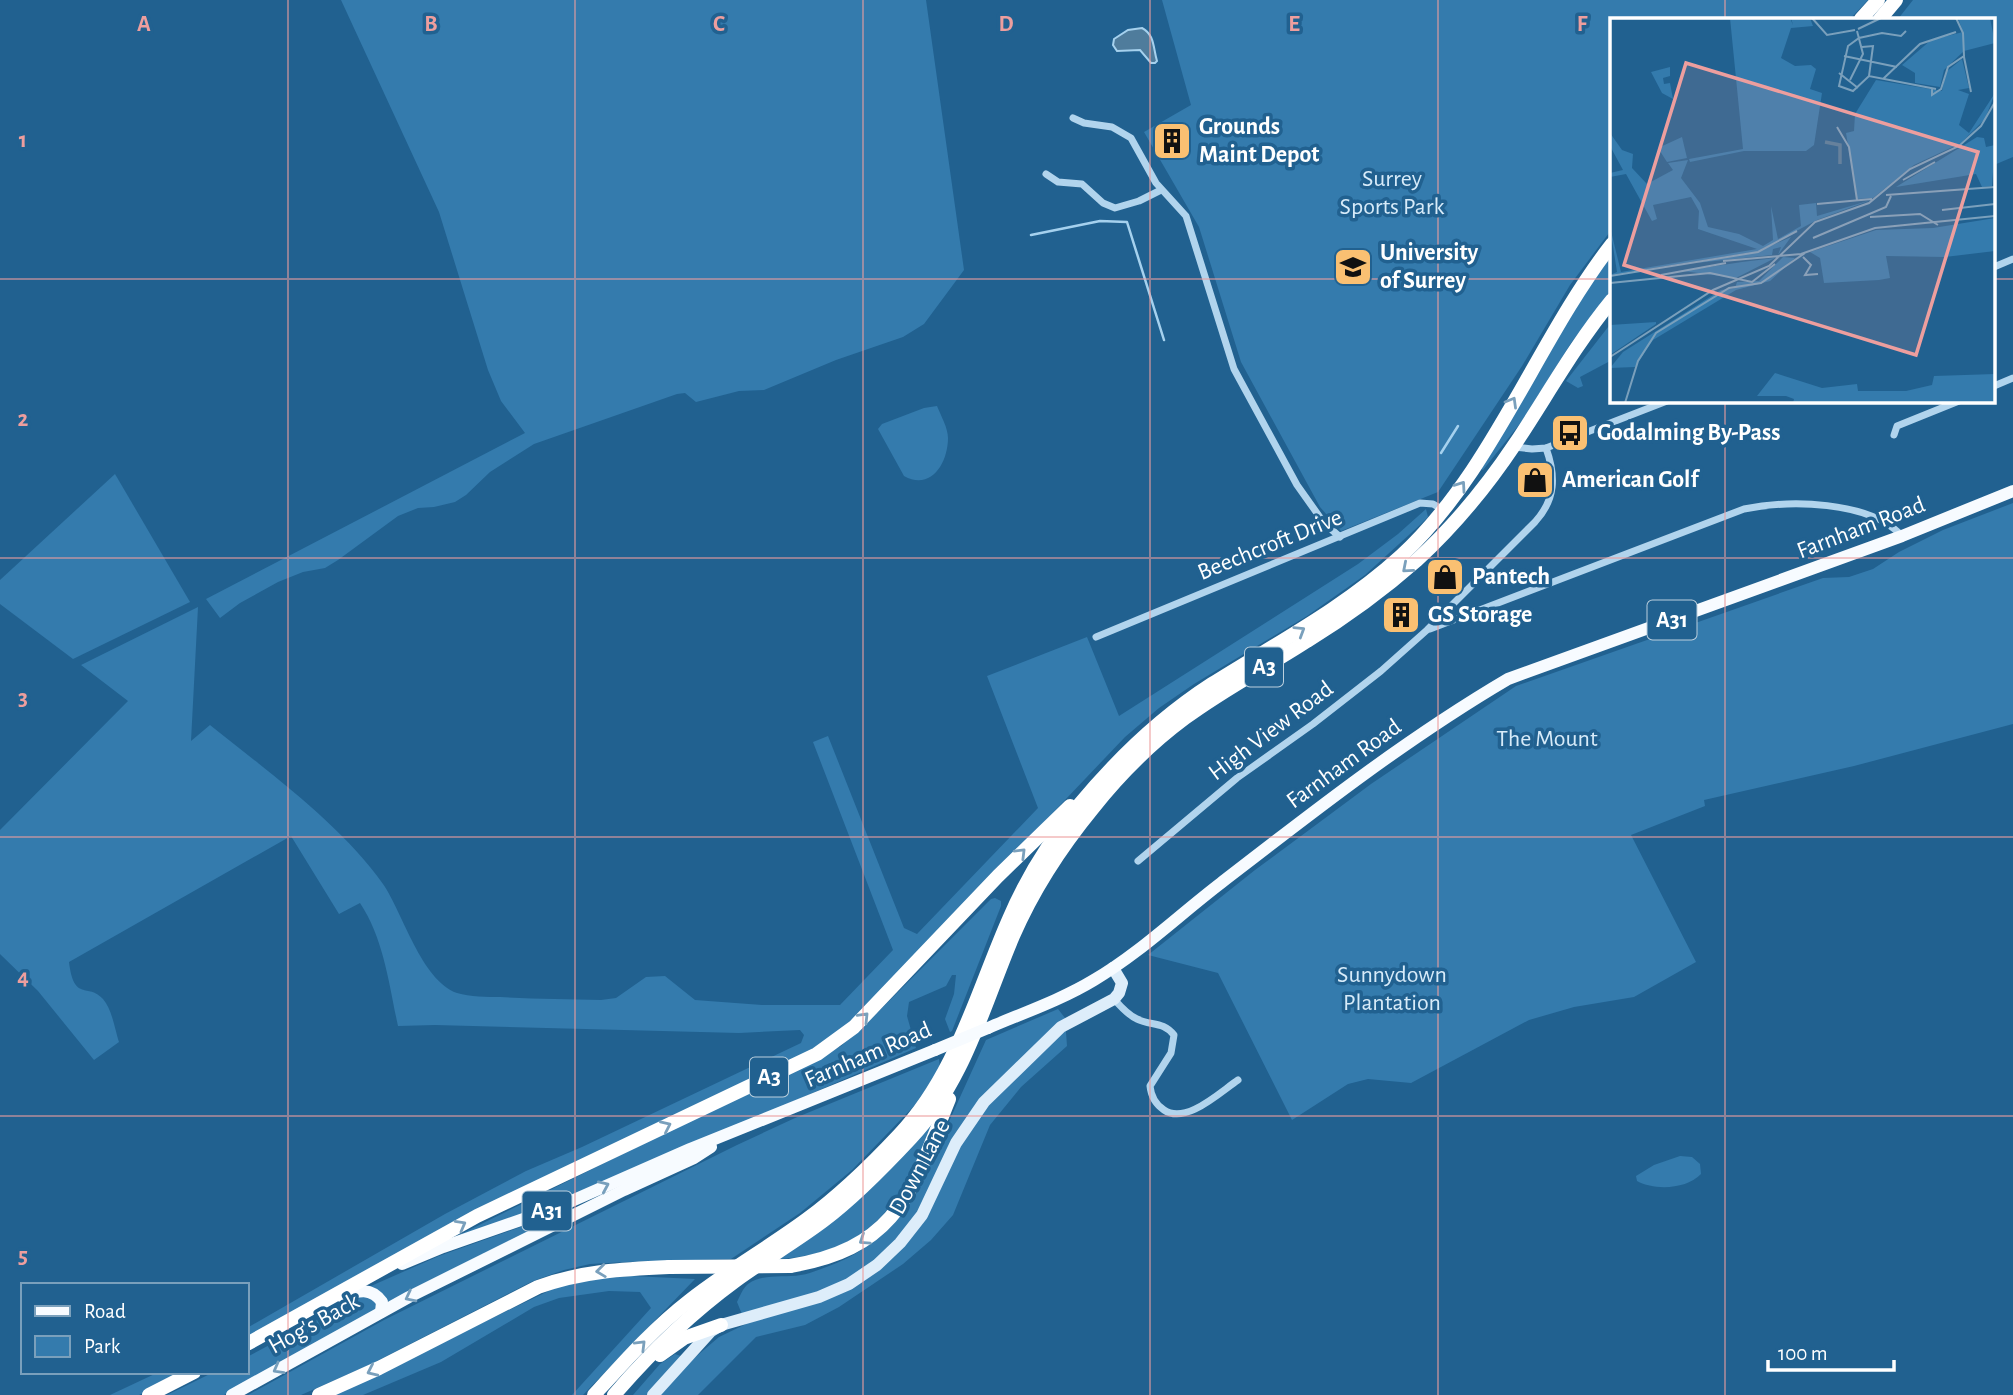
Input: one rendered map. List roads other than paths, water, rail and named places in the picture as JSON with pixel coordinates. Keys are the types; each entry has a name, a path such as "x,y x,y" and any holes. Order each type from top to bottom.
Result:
{"highway":[{"path":"1862,18 1878,0"},
{"path":"1881,18 1896,0"},
{"name":"A3","path":"359,1283 477,1216 817,1054 854,1027 1024,850 1141,739 1189,700 1311,624 1370,582 1401,555 1444,510 1478,461 1560,319 1610,247"},
{"name":"A3","path":"616,1395 663,1341 705,1304 824,1220 882,1167 931,1115 967,1055 993,985 1028,904 1067,842 1125,771 1161,737 1199,708 1362,604 1418,558 1456,520 1513,447 1576,347 1610,303"},
{"name":"A3","path":"594,1395 686,1303 820,1210 869,1165 914,1118 933,1094 955,1053 1004,930 1025,886 1068,818 1107,772"},
{"path":"319,1395 379,1368 530,1290 554,1281 605,1270 790,1266 831,1258 847,1251 871,1236 896,1211 918,1174 967,1055"},
{"name":"Hog's Back","path":"248,1344 359,1283"},
{"path":"616,1395 672,1346 696,1333 721,1325"},
{"path":"149,1395 190,1374"}],"main road":[{"name":"Farnham Road","path":"359,1283 428,1252 558,1207 690,1149 1068,994 1114,968 1355,780 1508,679 1902,536 2013,491"},
{"name":"Farnham Road","path":"381,1312 624,1190 694,1158 732,1134"},
{"name":"A31","path":"330,1300 366,1290 381,1300 381,1312"},
{"name":"Hog's Back","path":"232,1395 381,1312"}],"street":[{"path":"1073,118 1084,123 1112,127 1131,138 1161,190 1188,220 1224,341 1245,390 1297,485 1324,523 1340,537"},
{"path":"1046,174 1058,182 1082,184 1103,203 1115,208 1139,201 1161,190"},
{"path":"1996,266 2013,259"},
{"path":"1996,385 2013,378"},
{"path":"1513,447 1546,448 1664,402"},
{"path":"1894,435 1897,426 1957,402"},
{"name":"High View Road","path":"1138,861 1237,778 1347,699 1427,630 1544,512 1554,481 1546,448"},
{"name":"Beechcroft Drive","path":"1096,637 1420,503 1433,504 1444,510"},
{"name":"High View Road","path":"1427,630 1744,509 1769,504 1803,504 1866,514 1886,523 1902,536"},
{"path":"1444,510 1456,520"},
{"path":"1454,603 1462,617"},
{"path":"1114,968 1122,984 1114,999 1137,1020 1168,1027 1174,1035 1171,1053 1150,1086 1151,1095 1161,1108 1170,1114 1189,1113 1238,1080"},
{"name":"Down Lane","path":"653,1395 705,1336 721,1325 820,1297 849,1284 877,1265 900,1243 922,1215 956,1143 984,1102 1061,1027 1114,999"}],"waterway":[{"path":"1031,235 1100,221 1127,222 1164,340"},
{"path":"1441,453 1458,426"}],"place":[{"name":"Grounds Maint Depot","path":"1172,141"},
{"name":"University of Surrey","path":"1353,267"},
{"name":"Godalming By-Pass","path":"1570,433"},
{"name":"American Golf","path":"1535,480"},
{"name":"Pantech","path":"1445,577"},
{"name":"GS Storage","path":"1401,615"}],"park label":[{"name":"Surrey Sports Park","path":"1392,193"},
{"name":"The Mount","path":"1547,739"},
{"name":"Sunnydown Plantation","path":"1392,989"}]}
